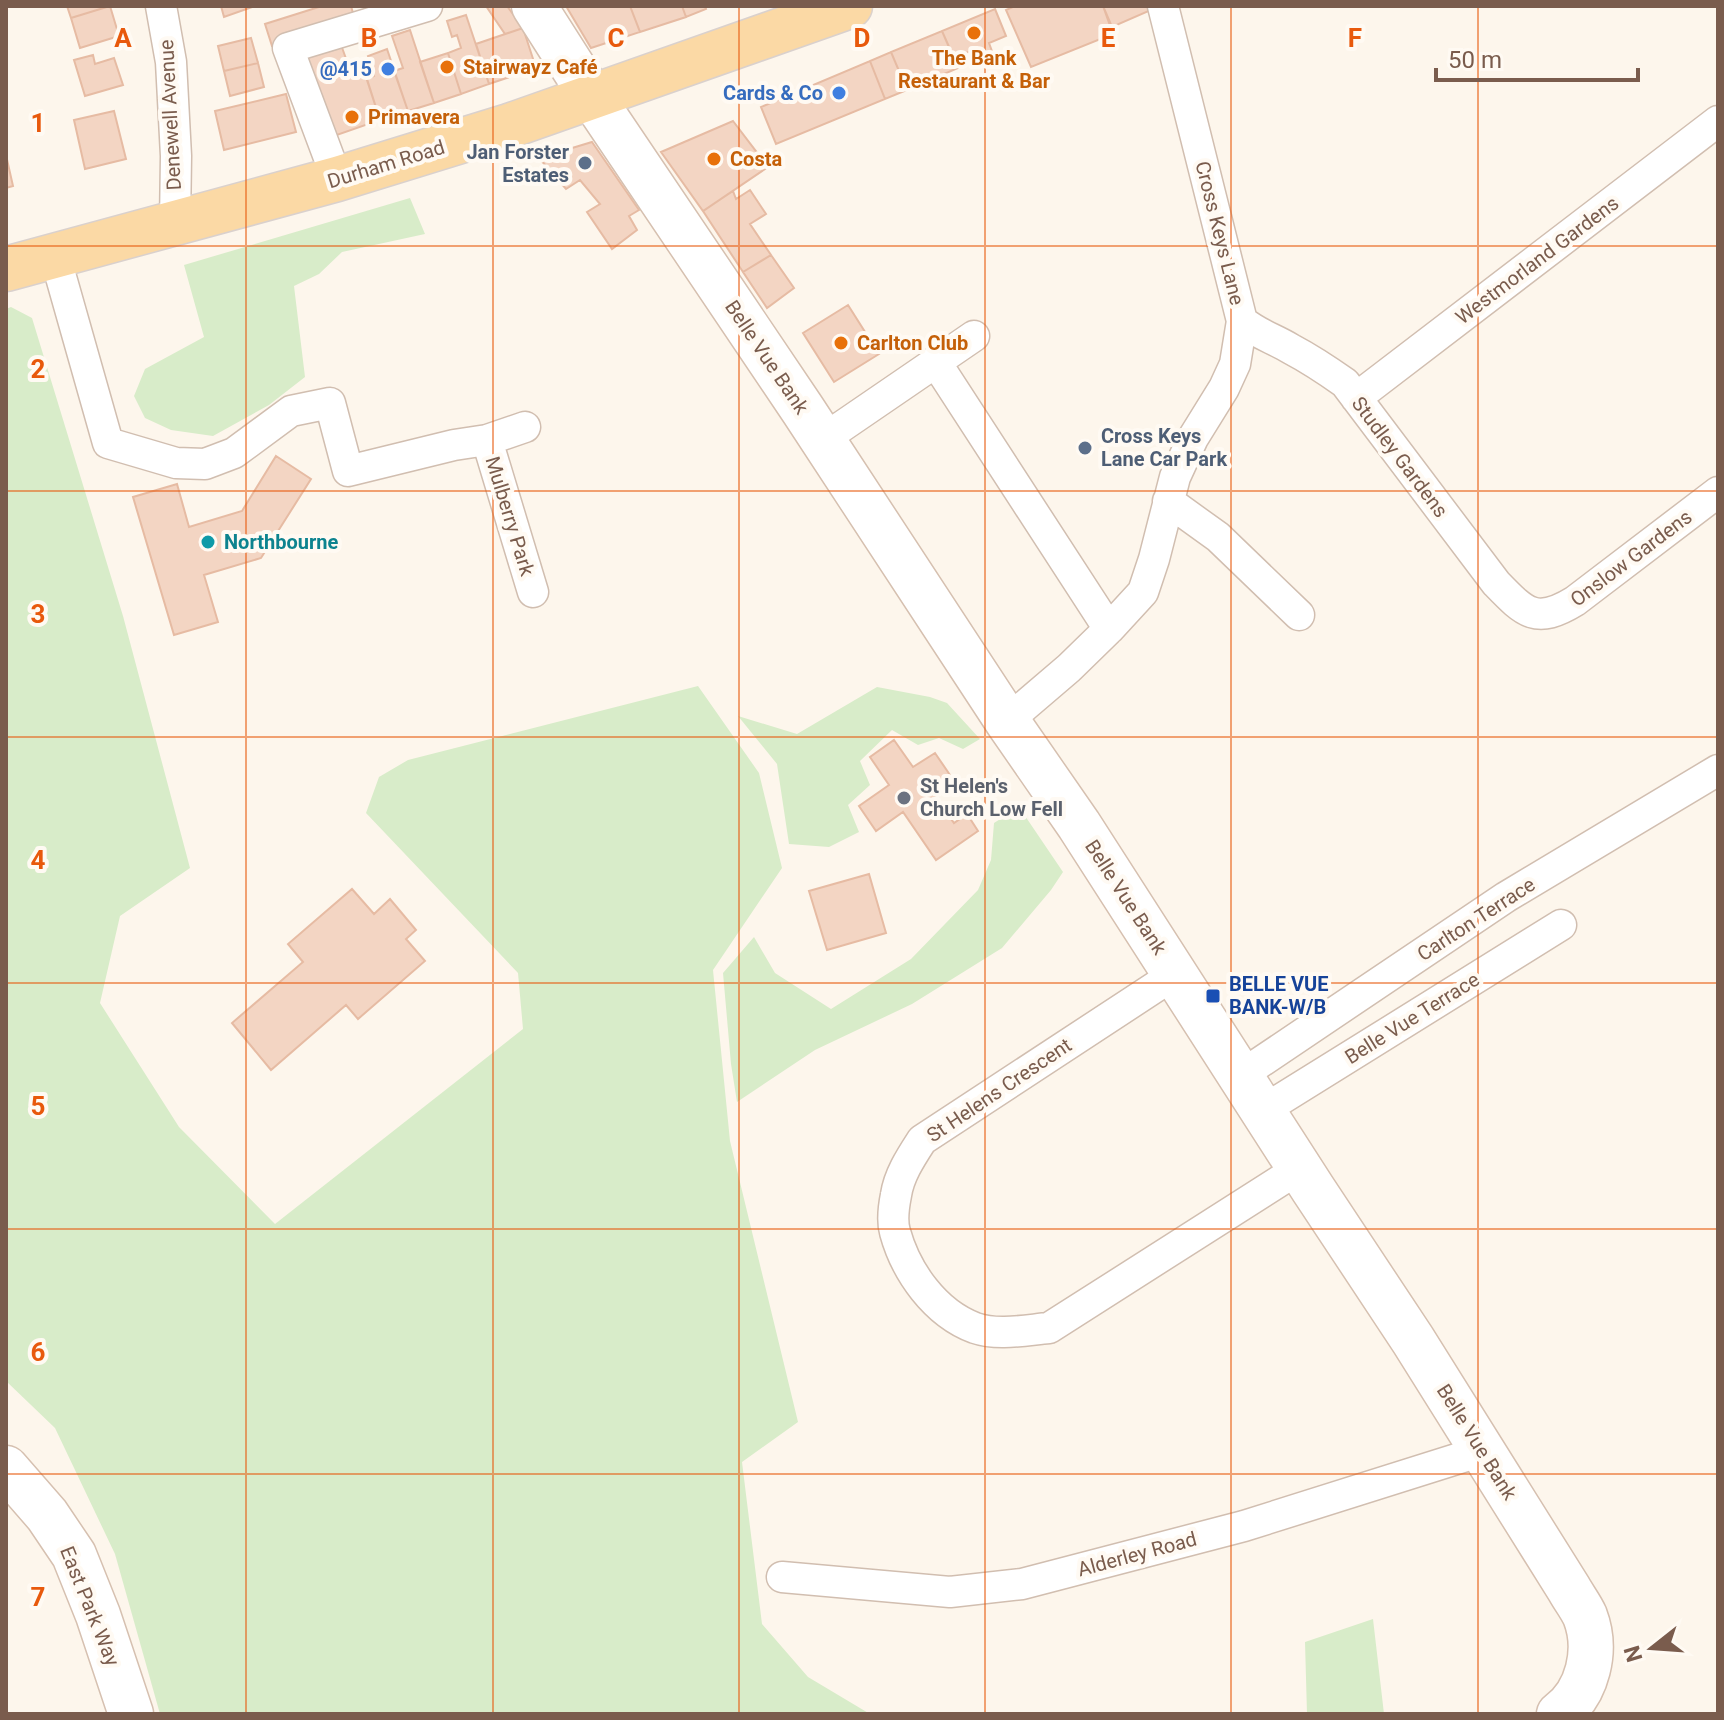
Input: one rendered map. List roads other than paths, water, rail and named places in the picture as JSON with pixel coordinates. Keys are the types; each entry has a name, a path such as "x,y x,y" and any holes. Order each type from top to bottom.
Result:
{"main road":[{"name":"Durham Road","path":"6,269 337,179 509,126 850,6"}],"street":[{"name":"Denewell Avenue","path":"161,6 171,62 176,156 175,224"},
{"path":"337,179 288,48 366,14 427,6"},
{"name":"Belle Vue Bank","path":"534,6 1079,825 1550,1557 1586,1618 1591,1648 1587,1678 1572,1705 1559,1714"},
{"name":"Cross Keys Lane","path":"1007,721 1069,668 1143,592 1175,477 1235,364 1242,321 1163,6"},
{"name":"Westmorland Gardens","path":"1356,398 1718,121"},
{"name":"Mulberry Park","path":"55,256 108,443 176,463 205,464 234,453 291,411 330,403 348,471 487,440 525,427"},
{"name":"Studley Gardens","path":"1242,321 1258,334 1289,347 1345,383 1496,583 1524,609 1539,615"},
{"path":"822,440 974,336"},
{"path":"935,361 1109,629"},
{"name":"Mulberry Park","path":"487,440 533,592"},
{"name":"Onslow Gardens","path":"1539,615 1557,613 1575,601 1718,492"},
{"path":"1168,501 1218,537 1299,615"},
{"name":"Carlton Terrace","path":"1251,1094 1506,897 1718,770"},
{"name":"Belle Vue Terrace","path":"1251,1094 1561,925"},
{"name":"St Helens Crescent","path":"1175,974 922,1140 906,1165 896,1193 894,1230 911,1270 928,1295 947,1313 977,1328 1006,1332 1049,1328 1300,1168"},
{"name":"Alderley Road","path":"782,1577 950,1592 1022,1584 1244,1526 1482,1451"},
{"name":"East Park Way","path":"6,1468 47,1515 74,1555 131,1714"}],"place":[{"name":"The Bank Restaurant & Bar","path":"974,33"},
{"name":"Stairwayz Café","path":"447,67"},
{"name":"@415","path":"388,69"},
{"name":"Cards & Co","path":"839,93"},
{"name":"Primavera","path":"352,117"},
{"name":"Costa","path":"714,159"},
{"name":"Jan Forster Estates","path":"585,163"},
{"name":"Carlton Club","path":"841,343"},
{"name":"Cross Keys Lane Car Park","path":"1085,448"},
{"name":"Northbourne","path":"208,542"},
{"name":"St Helen's Church Low Fell","path":"904,798"},
{"name":"BELLE VUE BANK-W/B","path":"1213,996"}]}
